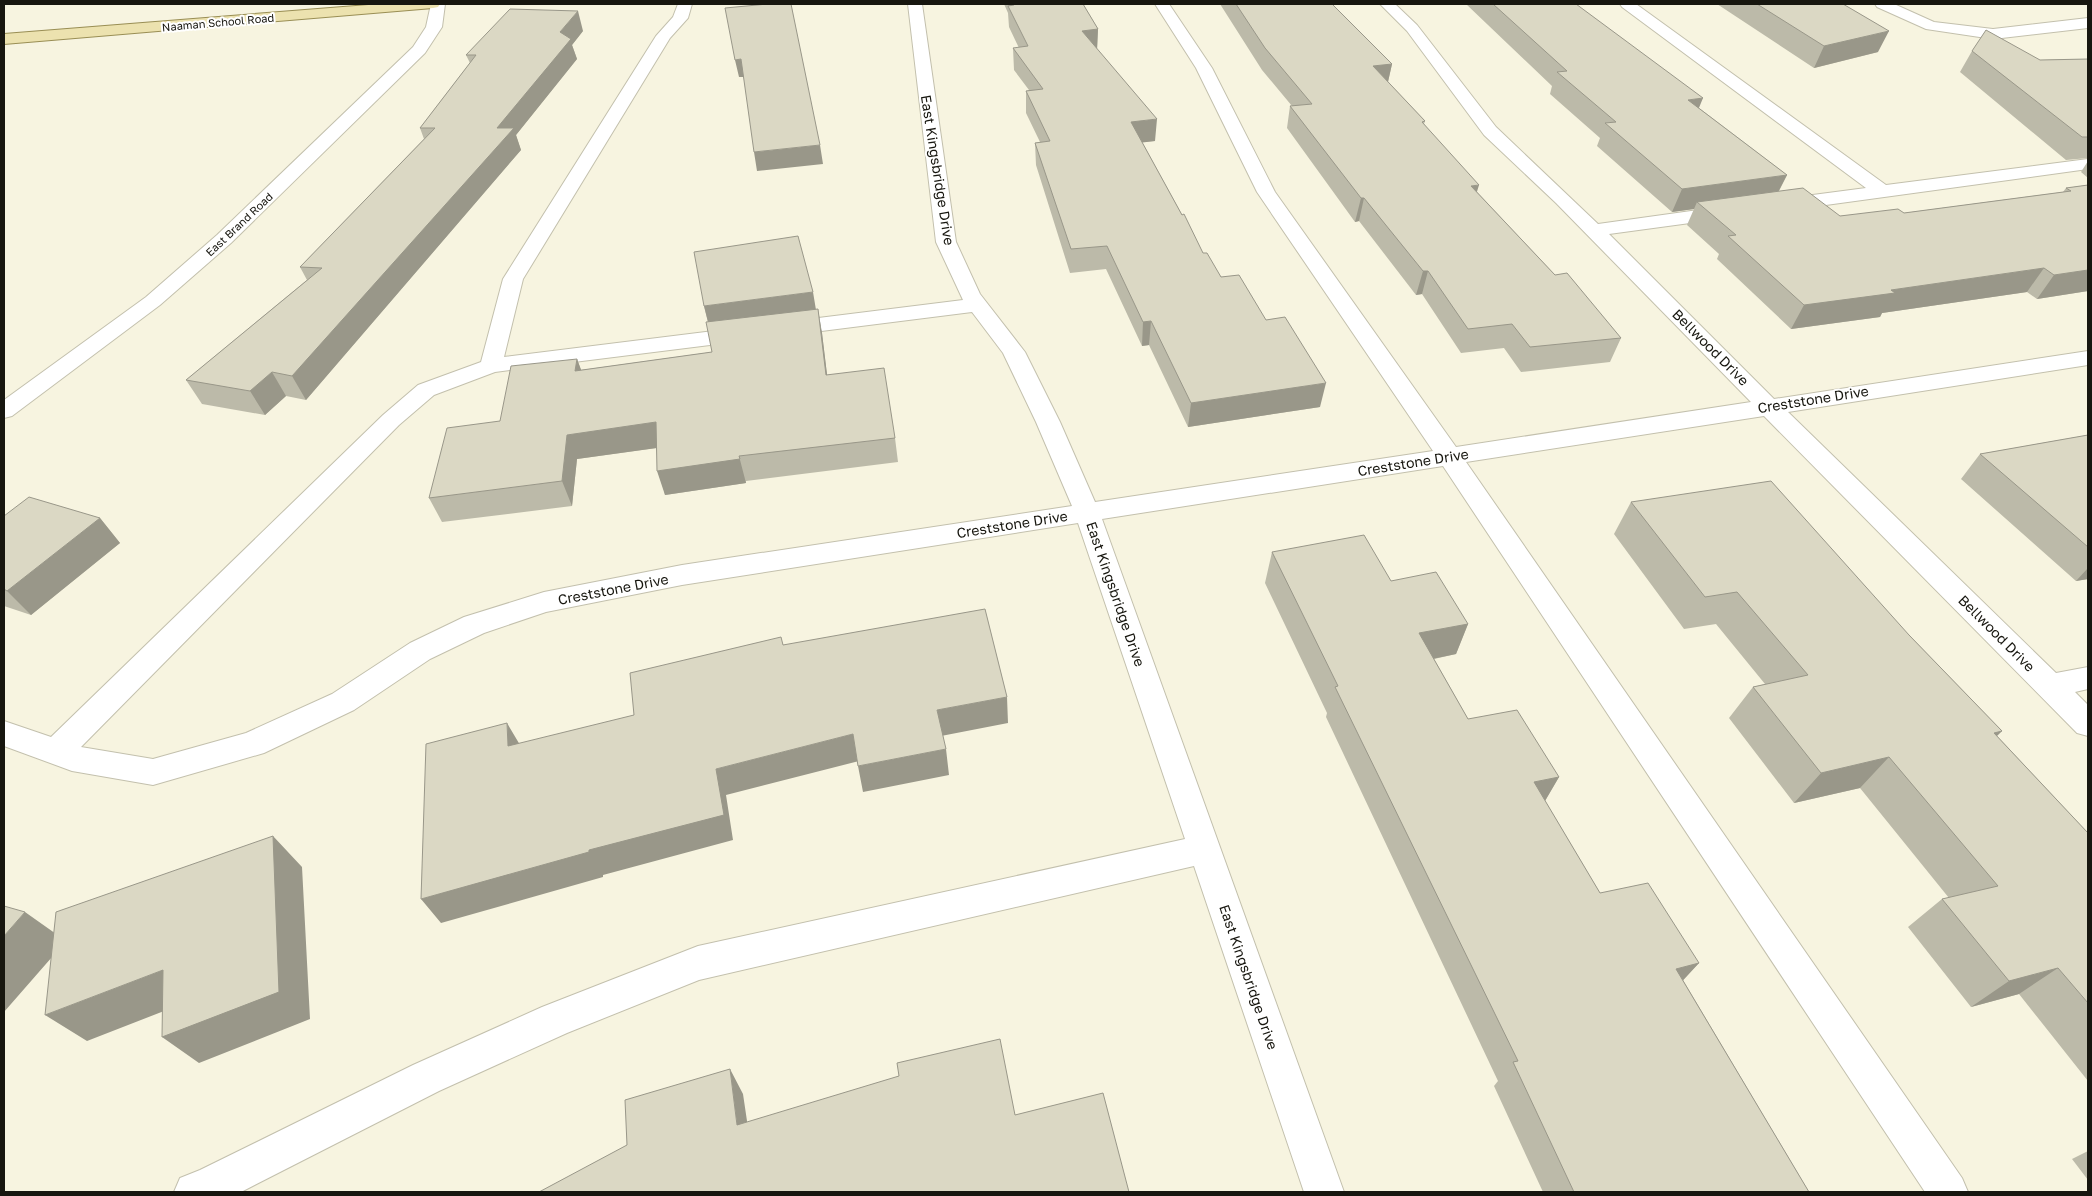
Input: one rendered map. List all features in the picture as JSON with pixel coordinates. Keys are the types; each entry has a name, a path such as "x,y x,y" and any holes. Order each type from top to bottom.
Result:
{"main road":[{"name":"Naaman School Road","path":"4,39 433,4"}],"street":[{"name":"East Brand Road","path":"4,411 153,301 224,240 419,50 434,27 438,4"},
{"path":"491,366 512,278 653,52 680,18 685,4"},
{"name":"East Kingsbridge Drive","path":"915,4 946,242 970,295 1014,352 1048,422 1087,512 1324,1192"},
{"path":"1162,4 1204,68 1266,192 1449,456 1948,1192"},
{"name":"Bellwood Drive","path":"1387,4 1412,28 1490,131 1594,230 2088,724"},
{"path":"1627,4 1882,191"},
{"path":"1882,4 1931,26 1993,34 2088,24"},
{"path":"1766,207 2088,164"},
{"path":"1594,230 1747,210"},
{"path":"55,753 391,420 426,390 491,366 977,305"},
{"name":"Creststone Drive","path":"4,733 72,758 153,772 253,744 343,702 420,651 474,624 544,602 682,575 2088,358"},
{"path":"2050,686 2088,678"},
{"path":"194,1192 205,1189 426,1078 555,1020 698,964 1204,849"}],"building":[{"path":"791,4 820,145 754,152 741,59 735,60 725,8"},
{"path":"1013,4 1083,4 1098,29 1082,31 1157,119 1131,122 1182,215 1184,214 1203,253 1207,253 1221,277 1239,275 1266,320 1285,317 1326,383 1191,403 1151,321 1143,322 1107,246 1071,249 1035,143 1050,141 1026,91 1043,89 1013,48 1028,46 1008,6"},
{"path":"1236,4 1332,4 1392,64 1373,66 1425,121 1422,122 1479,185 1471,186 1555,275 1567,273 1621,338 1530,347 1512,324 1468,329 1428,271 1423,271 1364,198 1361,198 1290,106 1312,104 1265,48"},
{"path":"1493,4 1576,4 1703,98 1688,100 1787,175 1682,189 1605,123 1616,122 1557,72 1567,71"},
{"path":"1757,4 1843,4 1889,31 1824,46"},
{"path":"510,9 578,11 560,32 571,39 497,128 514,128 292,376 272,372 250,391 186,380 322,268 300,267 435,128 420,128 476,55 466,55"},
{"path":"1986,30 2040,60 2088,59 2088,137 2082,137 1972,51"},
{"path":"2088,185 2088,270 2054,275 2044,268 1891,290 1895,293 1804,305 1728,236 1736,235 1697,202 1803,188 1840,216 1898,209 1904,213 2071,191 2066,188"},
{"path":"798,236 813,292 704,306 694,252"},
{"path":"818,309 826,375 884,368 895,438 739,456 740,459 657,471 656,422 567,435 562,481 429,498 447,428 500,421 511,366 577,359 575,371 712,352 706,322"},
{"path":"2088,435 2088,547 1980,454"},
{"path":"1771,481 1909,635 2002,731 1994,733 2088,833 2088,1003 2058,968 2009,981 1942,899 1998,886 1889,757 1821,773 1753,687 1808,675 1737,592 1705,597 1631,502"},
{"path":"29,497 100,518 7,591 4,589 4,516"},
{"path":"1364,535 1391,581 1436,572 1468,624 1419,633 1468,719 1517,710 1559,777 1534,782 1600,893 1648,883 1699,963 1676,969 1809,1192 1574,1192 1513,1062 1518,1061 1335,687 1338,686 1272,552"},
{"path":"985,609 1007,697 937,710 946,749 858,766 853,734 716,769 724,815 589,850 589,852 421,899 426,744 507,723 508,746 634,715 630,673 781,637 783,645"},
{"path":"273,836 279,992 162,1037 163,970 45,1015 56,912"},
{"path":"4,906 25,912 4,936"},
{"path":"1000,1039 1015,1115 1103,1093 1129,1192 539,1192 627,1145 625,1100 730,1069 737,1125 899,1076 897,1063"}]}
